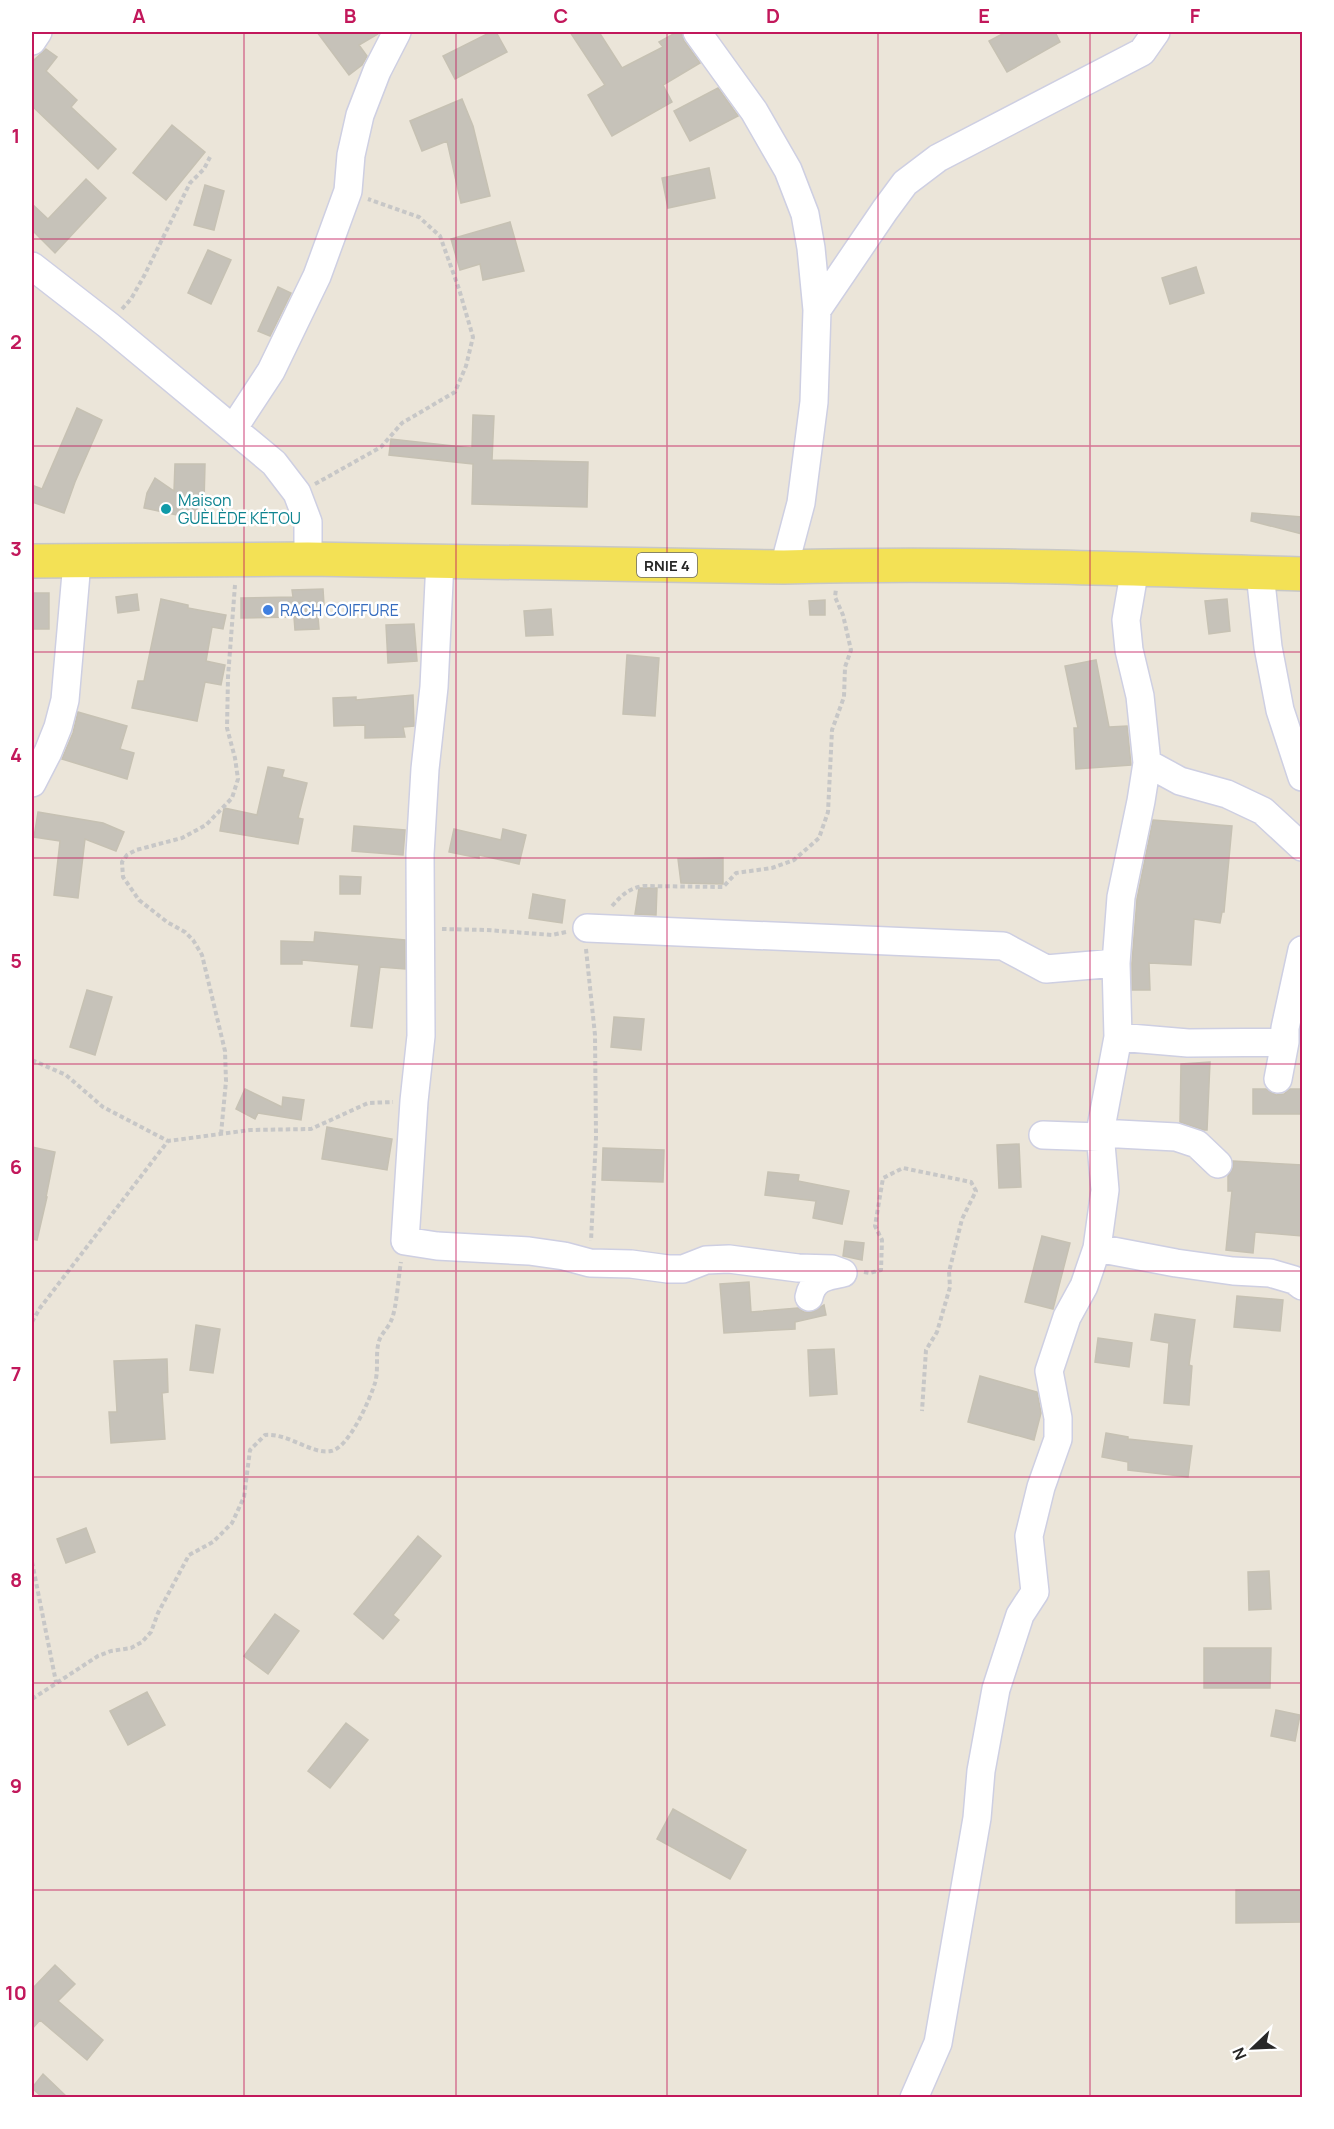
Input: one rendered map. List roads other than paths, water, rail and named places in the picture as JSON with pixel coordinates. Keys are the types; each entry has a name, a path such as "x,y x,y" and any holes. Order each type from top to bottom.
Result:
{"main road":[{"name":"RNIE 4","path":"32,561 308,559 784,567 1135,568 1302,574"}],"street":[{"path":"32,42 38,32"},
{"path":"233,429 271,371 317,276 348,191 351,155 360,116 377,71 397,32"},
{"path":"697,32 754,111 788,170 805,214 811,248 817,310 815,391 801,503 784,567"},
{"path":"817,310 906,183 938,158 1142,52 1156,32"},
{"path":"32,266 108,325 274,463 297,493 308,522 308,559"},
{"path":"440,561 434,687 425,769 420,854 421,1036 414,1101 405,1241 436,1246 529,1251 564,1256 590,1263 631,1263 683,1269 706,1260 729,1259 798,1268 832,1269 843,1273 823,1277 811,1288 809,1298"},
{"path":"32,783 58,727 65,700 77,562"},
{"path":"914,2097 938,2043 996,1689 1020,1615 1035,1592 1029,1536 1041,1487 1058,1439 1058,1418 1049,1371 1067,1317 1084,1286 1097,1248 1105,1190 1099,1135 1118,1037 1116,963 1120,897 1142,801 1147,763 1140,696 1129,650 1126,620 1135,568"},
{"path":"1260,573 1268,647 1280,710 1302,777"},
{"path":"1147,763 1180,781 1227,794 1263,811 1302,847"},
{"path":"587,928 1003,946 1046,969 1116,963"},
{"path":"1278,1079 1286,1042 1285,1028 1302,950"},
{"path":"1118,1037 1188,1043 1286,1042"},
{"path":"1043,1135 1176,1137 1197,1144 1218,1164"},
{"path":"1097,1248 1176,1263 1233,1271 1269,1273 1294,1280 1302,1287"}],"place":[{"name":"Maison GUÈLÈDE KÉTOU","path":"166,509"},
{"name":"RACH COIFFURE","path":"268,610"}]}
